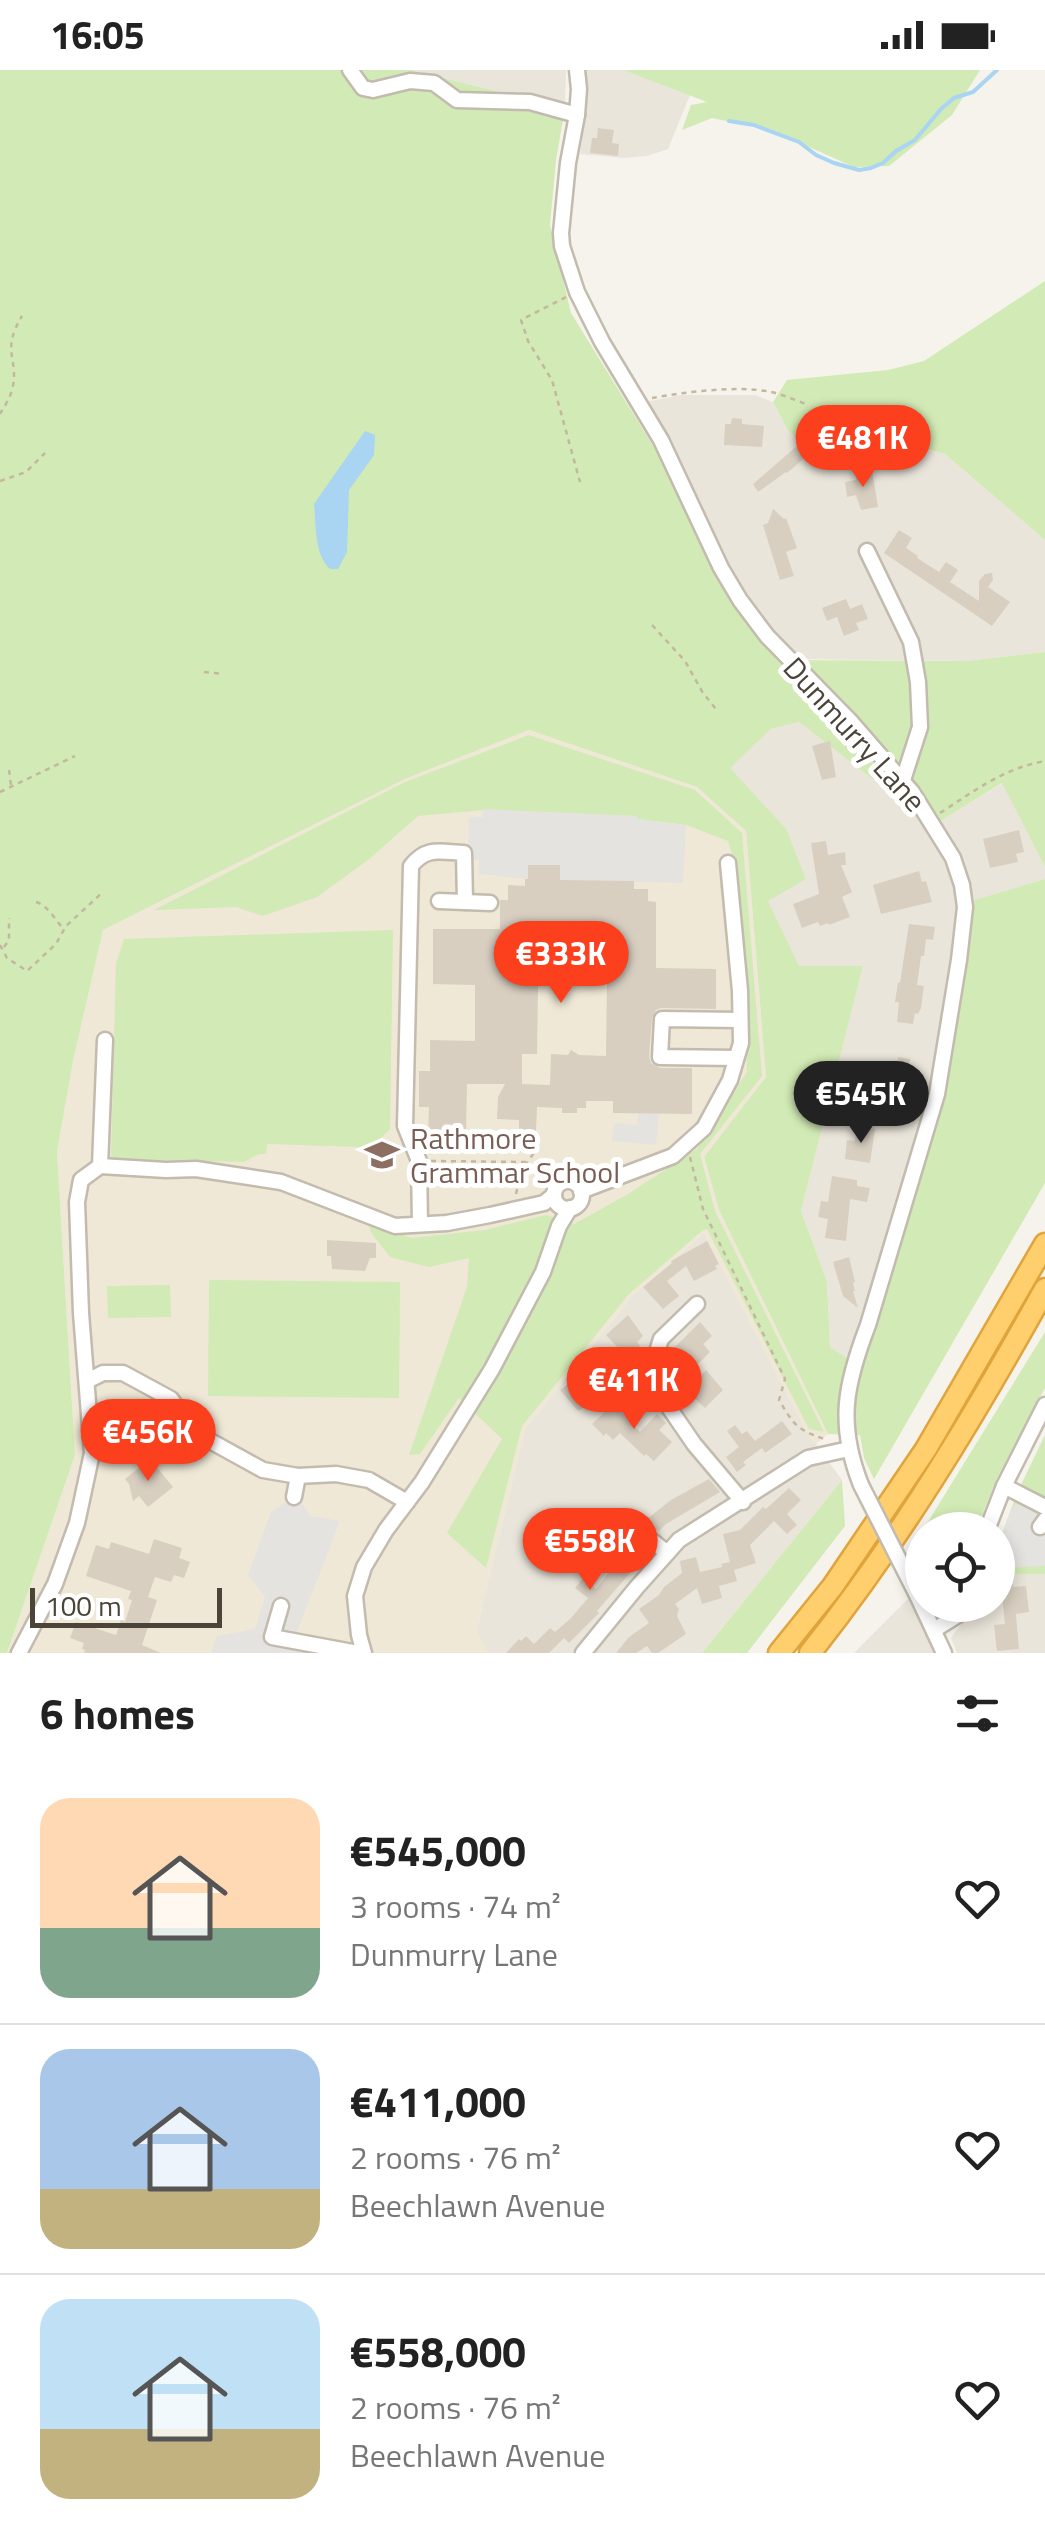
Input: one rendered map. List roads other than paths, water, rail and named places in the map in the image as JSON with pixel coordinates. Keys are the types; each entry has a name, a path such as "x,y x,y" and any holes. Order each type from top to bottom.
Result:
{"highway":[{"path":"779,1653 833,1586 926,1449 1045,1244"},
{"path":"810,1653 879,1561 972,1416 1045,1290"}],"street":[{"path":"350,70 364,88 373,90 410,81 434,83 458,100 530,102 576,115"},
{"name":"Dunmurry Lane","path":"577,70 579,88 561,233 577,292 661,440 740,600 767,636 902,780 953,858 962,886 965,907 959,960 937,1094 854,1362 846,1414 849,1449 862,1485 944,1653"},
{"path":"868,551 910,642 918,682 920,727 902,780"},
{"path":"420,1224 419,1162 405,1126 409,876 411,866 421,854 467,853 465,902"},
{"path":"581,1191 673,1156 704,1128 730,1080 740,1043 740,991 728,863"},
{"path":"439,901 490,903"},
{"path":"736,1058 660,1057 662,1020 740,1020"},
{"path":"100,1166 105,1040"},
{"path":"19,1653 55,1584 77,1523 92,1452 81,1313 77,1202 81,1180 100,1166 196,1169 281,1182 395,1226 447,1223 544,1204 559,1183 568,1180 576,1184 581,1191 580,1200 559,1226 543,1272 492,1369 364,1567 355,1596 361,1653 272,1637 280,1606"},
{"path":"554,1195 557,1204 570,1208"},
{"path":"698,1304 662,1339 654,1364 655,1387 694,1444 742,1502"},
{"path":"87,1380 103,1373 123,1373 170,1400 202,1437 263,1470 369,1480 407,1502"},
{"path":"638,1395 655,1387"},
{"path":"994,1512 1045,1405"},
{"path":"583,1653 679,1540 808,1458 849,1449"},
{"path":"294,1497 298,1476"},
{"path":"1004,1486 1045,1507"},
{"path":"626,1519 666,1554"},
{"path":"934,1630 947,1622"}],"water":[{"path":"365,431 375,435 374,455 349,490 347,552 338,569 330,569 318,547 314,504"}],"waterway":[{"path":"729,121 754,125 799,142 834,163 859,170 871,168 915,140 941,109 954,98 973,92 997,70"}],"place":[{"name":"Rathmore Grammar School","path":"382,1155"}]}
